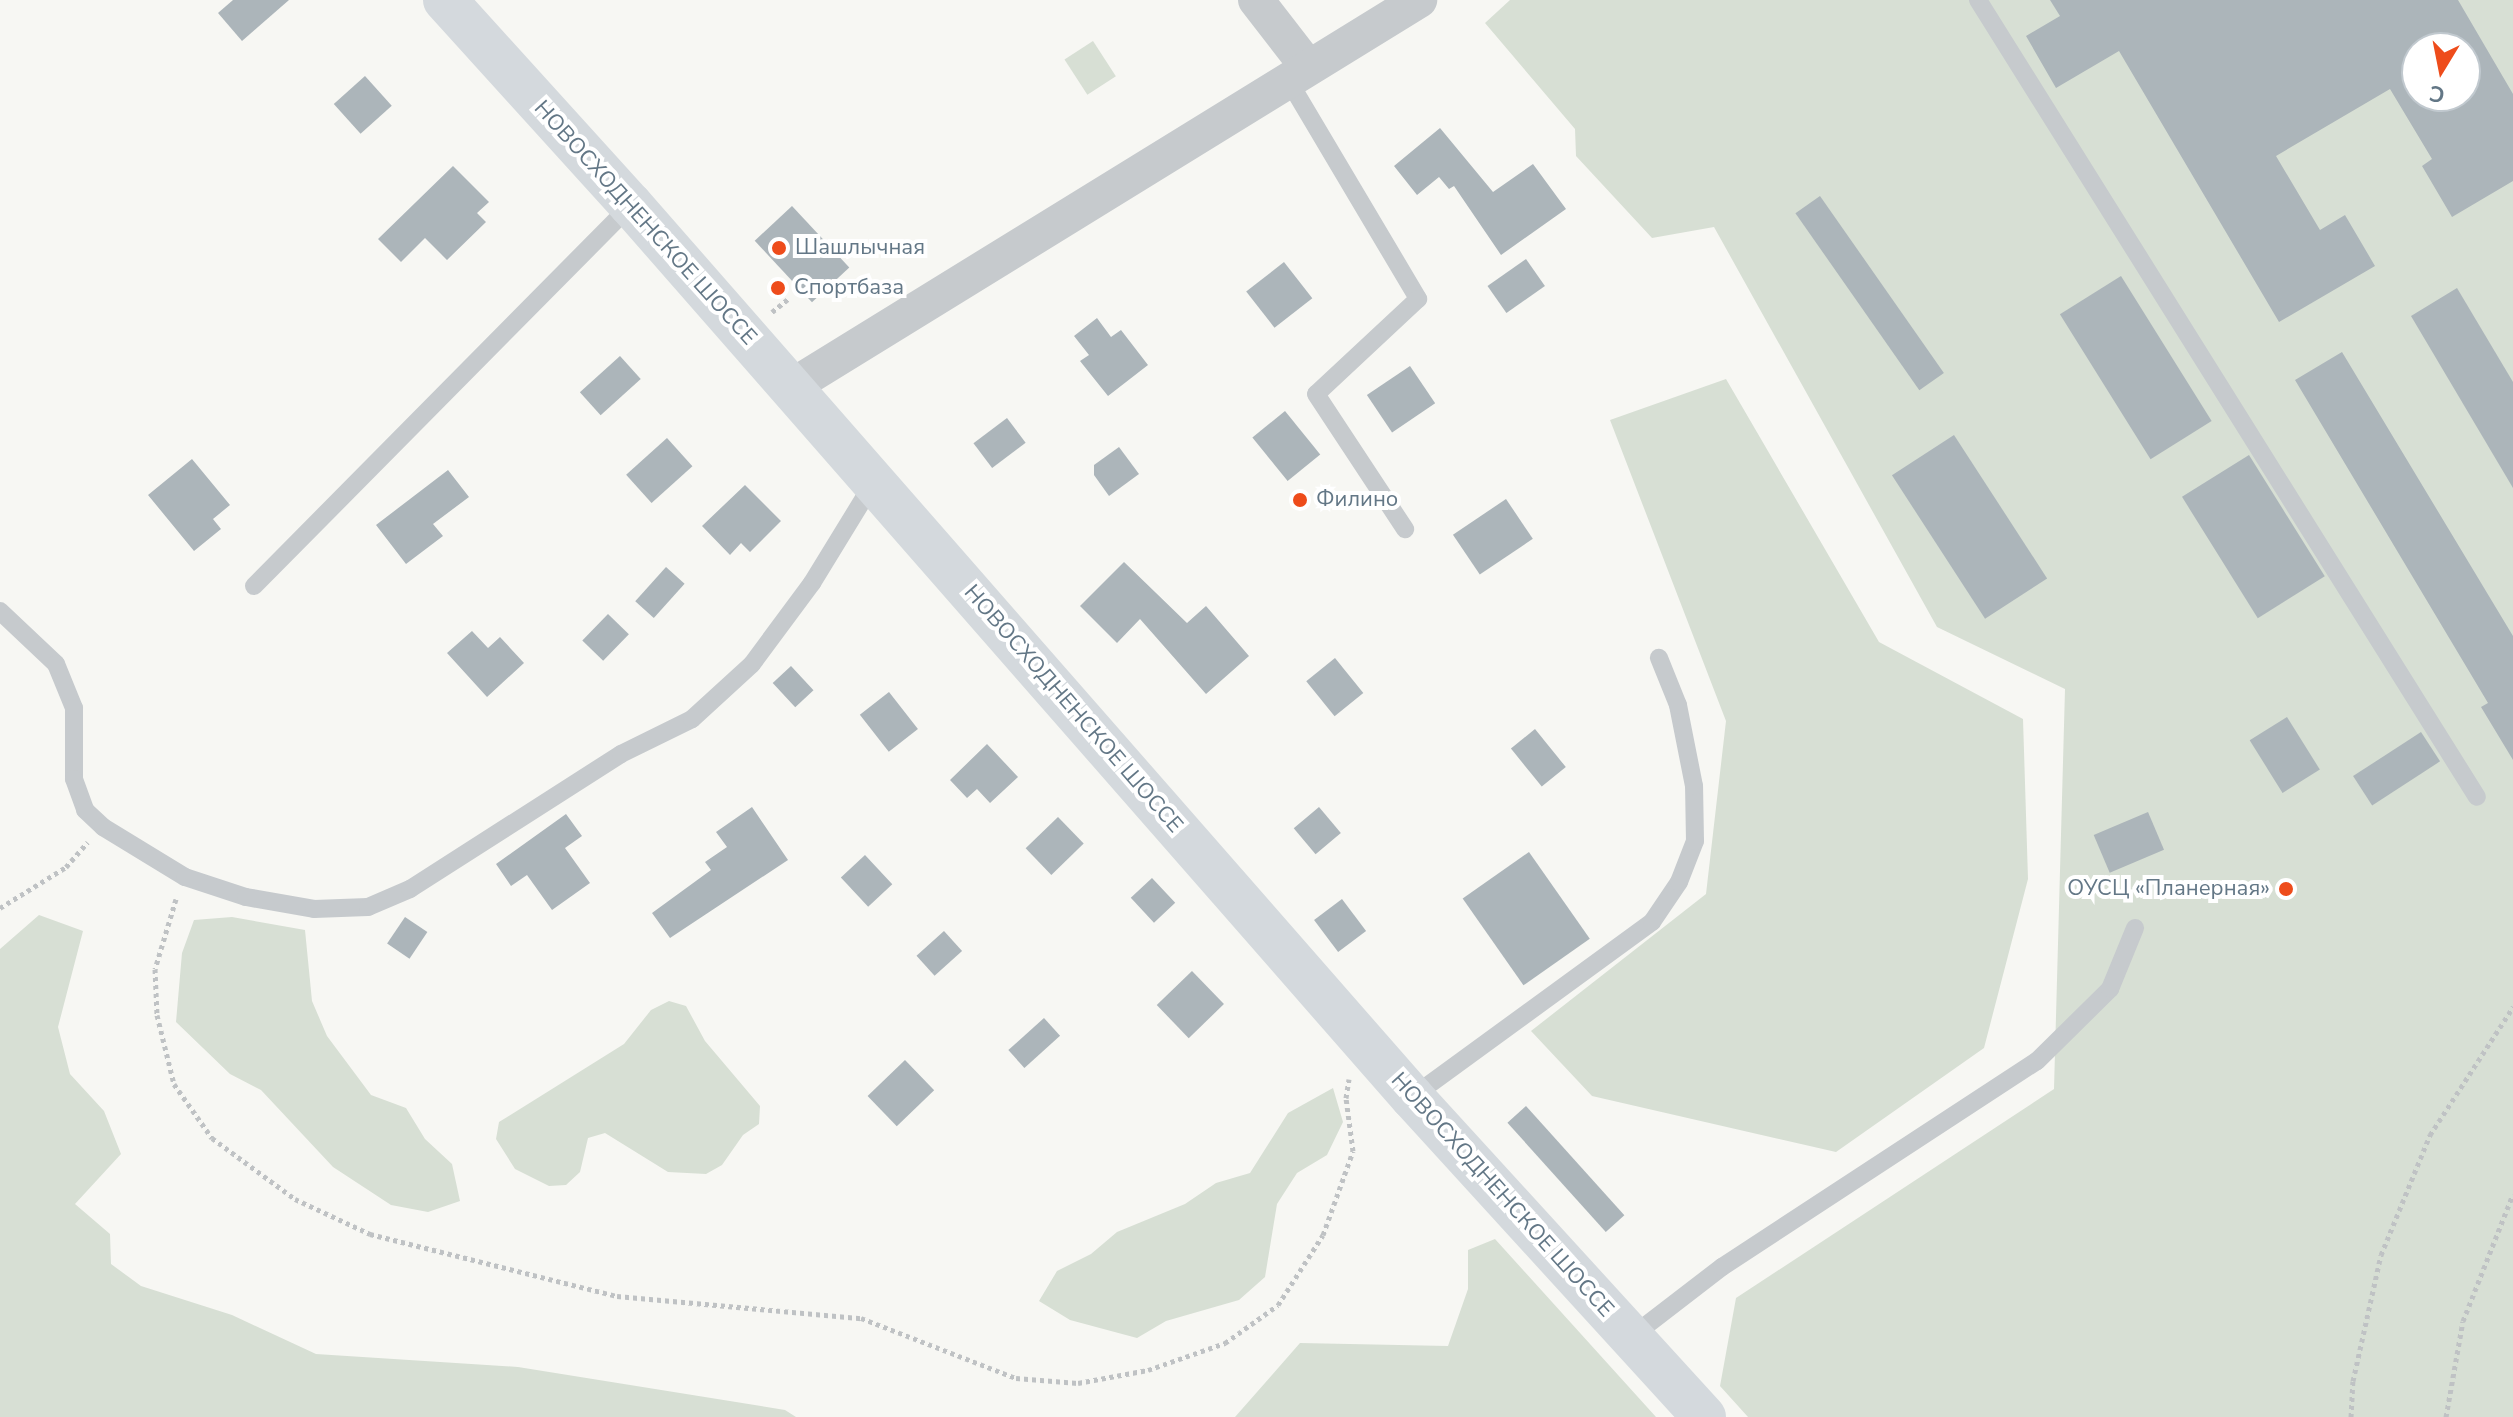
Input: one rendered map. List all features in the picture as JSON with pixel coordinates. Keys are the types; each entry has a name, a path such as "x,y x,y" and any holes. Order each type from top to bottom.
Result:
{"main road":[{"name":"НОВОСХОДНЕНСКОЕ ШОССЕ","path":"445,0 631,205 1412,1097 1704,1417"}],"street":[{"path":"1256,0 1297,72"},
{"path":"791,387 1297,72 1419,0"}],"lane":[{"path":"1978,0 2477,797"},
{"path":"1297,72 1418,299 1316,394 1405,529"},
{"path":"254,586 631,205"},
{"path":"0,611 56,664 74,708 74,779 85,810 103,827 185,877 246,897 314,909 368,907 410,889 609,761 692,719 752,664 812,583 874,482"},
{"path":"1412,1097 1652,922 1679,882 1695,841 1694,786 1678,705 1659,658"},
{"path":"1631,1337 1722,1267 2037,1061 2110,989 2135,928"}],"path":[{"path":"771,313 788,299"},
{"path":"0,908 66,867 103,827"},
{"path":"185,877 155,969 157,1015 174,1084 212,1138 295,1199 370,1234 617,1296 861,1318 1016,1378 1078,1383 1148,1370 1225,1343 1278,1305 1323,1235 1353,1151 1354,1130 1346,1098 1349,1078 1373,1052"},
{"path":"2351,1417 2353,1381 2381,1255 2430,1135 2513,1007"},
{"path":"2446,1417 2463,1321 2513,1194"}],"shaded area":[{"name":"ОУСЦ «Планерная»","path":"1510,0 2513,0 2513,1417 1748,1417 1720,1386 1736,1298 2054,1089 2065,689 1937,627 1714,227 1652,238 1576,156 1575,129 1485,23"},
{"path":"1093,41 1116,76 1087,95 1064,60"},
{"path":"1726,379 1879,642 2023,719 2028,879 1984,1048 1836,1152 1592,1096 1531,1031 1706,894 1726,721 1610,420"},
{"path":"39,915 83,931 58,1027 70,1074 104,1111 121,1154 75,1204 110,1234 111,1264 141,1286 232,1315 316,1354 518,1367 785,1410 796,1417 0,1417 0,949"},
{"path":"232,917 305,930 312,1001 327,1036 371,1095 406,1108 425,1139 452,1164 460,1201 428,1212 391,1205 333,1167 261,1090 230,1074 176,1022 182,953 194,920"},
{"path":"669,1001 686,1006 705,1041 760,1106 759,1124 743,1135 722,1165 706,1174 668,1172 605,1133 588,1138 580,1172 566,1185 549,1186 515,1169 496,1139 499,1122 624,1044 651,1010"},
{"path":"1333,1088 1343,1122 1327,1155 1297,1173 1277,1204 1265,1277 1239,1300 1166,1321 1137,1338 1070,1320 1039,1301 1057,1271 1091,1254 1117,1232 1185,1204 1216,1183 1250,1173 1288,1113"},
{"path":"1495,1239 1656,1417 1235,1417 1300,1343 1448,1346 1468,1289 1468,1250"}],"building":[{"path":"233,0 289,0 242,41 218,13"},
{"path":"2050,0 2458,0 2477,32 2401,32 2401,107 2390,89 2276,156 2320,230 2345,215 2375,266 2279,322 2119,51 2056,88 2026,36 2060,16"},
{"path":"2481,39 2513,94 2513,181 2452,217 2422,166 2432,159 2404,112 2481,112"},
{"path":"365,76 392,106 361,134 334,104"},
{"path":"1440,128 1493,192 1533,164 1566,209 1501,255 1454,186 1449,189 1439,177 1417,195 1394,166"},
{"path":"453,166 489,202 477,213 486,222 447,260 425,238 401,262 378,239"},
{"path":"1820,196 1944,373 1919,390 1795,213"},
{"path":"792,206 849,267 812,302 755,241"},
{"path":"1526,259 1545,286 1506,313 1487,286"},
{"path":"1284,262 1312,298 1274,328 1246,292"},
{"path":"2121,276 2212,421 2151,459 2060,314"},
{"path":"2457,288 2513,382 2513,488 2411,316"},
{"path":"1097,318 1111,337 1121,330 1148,365 1108,396 1080,361 1089,355 1074,336"},
{"path":"2342,352 2513,636 2513,760 2481,707 2488,703 2295,380"},
{"path":"620,356 641,379 601,415 580,392"},
{"path":"1410,366 1435,403 1392,432 1367,395"},
{"path":"1285,411 1320,455 1288,481 1252,437"},
{"path":"1007,418 1026,443 992,468 973,443"},
{"path":"1954,435 2047,578 1985,619 1892,475"},
{"path":"667,438 692,466 652,503 626,475"},
{"path":"1119,447 1139,474 1109,496 1094,475 1094,465"},
{"path":"2249,455 2325,576 2258,618 2182,497"},
{"path":"192,459 230,505 213,519 221,529 194,551 148,495"},
{"path":"448,470 469,497 433,524 443,536 406,564 376,525"},
{"path":"745,485 781,521 750,552 741,543 730,555 702,526"},
{"path":"1506,499 1533,539 1480,575 1453,535"},
{"path":"1124,562 1187,623 1206,606 1249,656 1206,694 1140,619 1117,643 1080,606"},
{"path":"666,567 685,584 654,618 635,601"},
{"path":"608,614 629,634 603,661 582,641"},
{"path":"472,631 488,648 500,637 524,663 487,697 447,653"},
{"path":"1335,658 1363,693 1335,716 1306,681"},
{"path":"791,666 814,690 795,707 773,683"},
{"path":"889,692 918,729 889,752 860,715"},
{"path":"2287,717 2320,770 2283,793 2250,740"},
{"path":"1535,729 1566,767 1542,787 1511,749"},
{"path":"2421,732 2440,761 2372,805 2353,776"},
{"path":"987,744 1018,777 990,803 977,789 967,798 950,780"},
{"path":"752,807 788,860 670,938 652,913 711,870 705,862 727,847 716,832"},
{"path":"1319,807 1341,833 1316,854 1294,828"},
{"path":"2148,812 2164,850 2110,873 2094,835"},
{"path":"566,814 582,836 565,848 590,883 552,910 527,875 511,886 496,864"},
{"path":"1058,817 1084,844 1051,875 1026,848"},
{"path":"1529,852 1590,939 1523,985 1463,898"},
{"path":"865,855 892,884 868,907 841,878"},
{"path":"1152,878 1175,903 1154,923 1131,898"},
{"path":"1342,899 1366,931 1338,952 1314,920"},
{"path":"405,917 427,932 409,959 387,944"},
{"path":"944,931 962,951 935,976 917,956"},
{"path":"1192,971 1224,1004 1189,1038 1157,1005"},
{"path":"1044,1018 1060,1036 1024,1068 1008,1050"},
{"path":"905,1060 934,1090 897,1126 868,1096"},
{"path":"1526,1106 1624,1215 1606,1232 1507,1123"}],"place":[{"name":"Шашлычная","path":"779,248"},
{"name":"Спортбаза","path":"778,288"},
{"name":"Филино","path":"1300,500"},
{"name":"ОУСЦ «Планерная»","path":"2286,889"}]}
